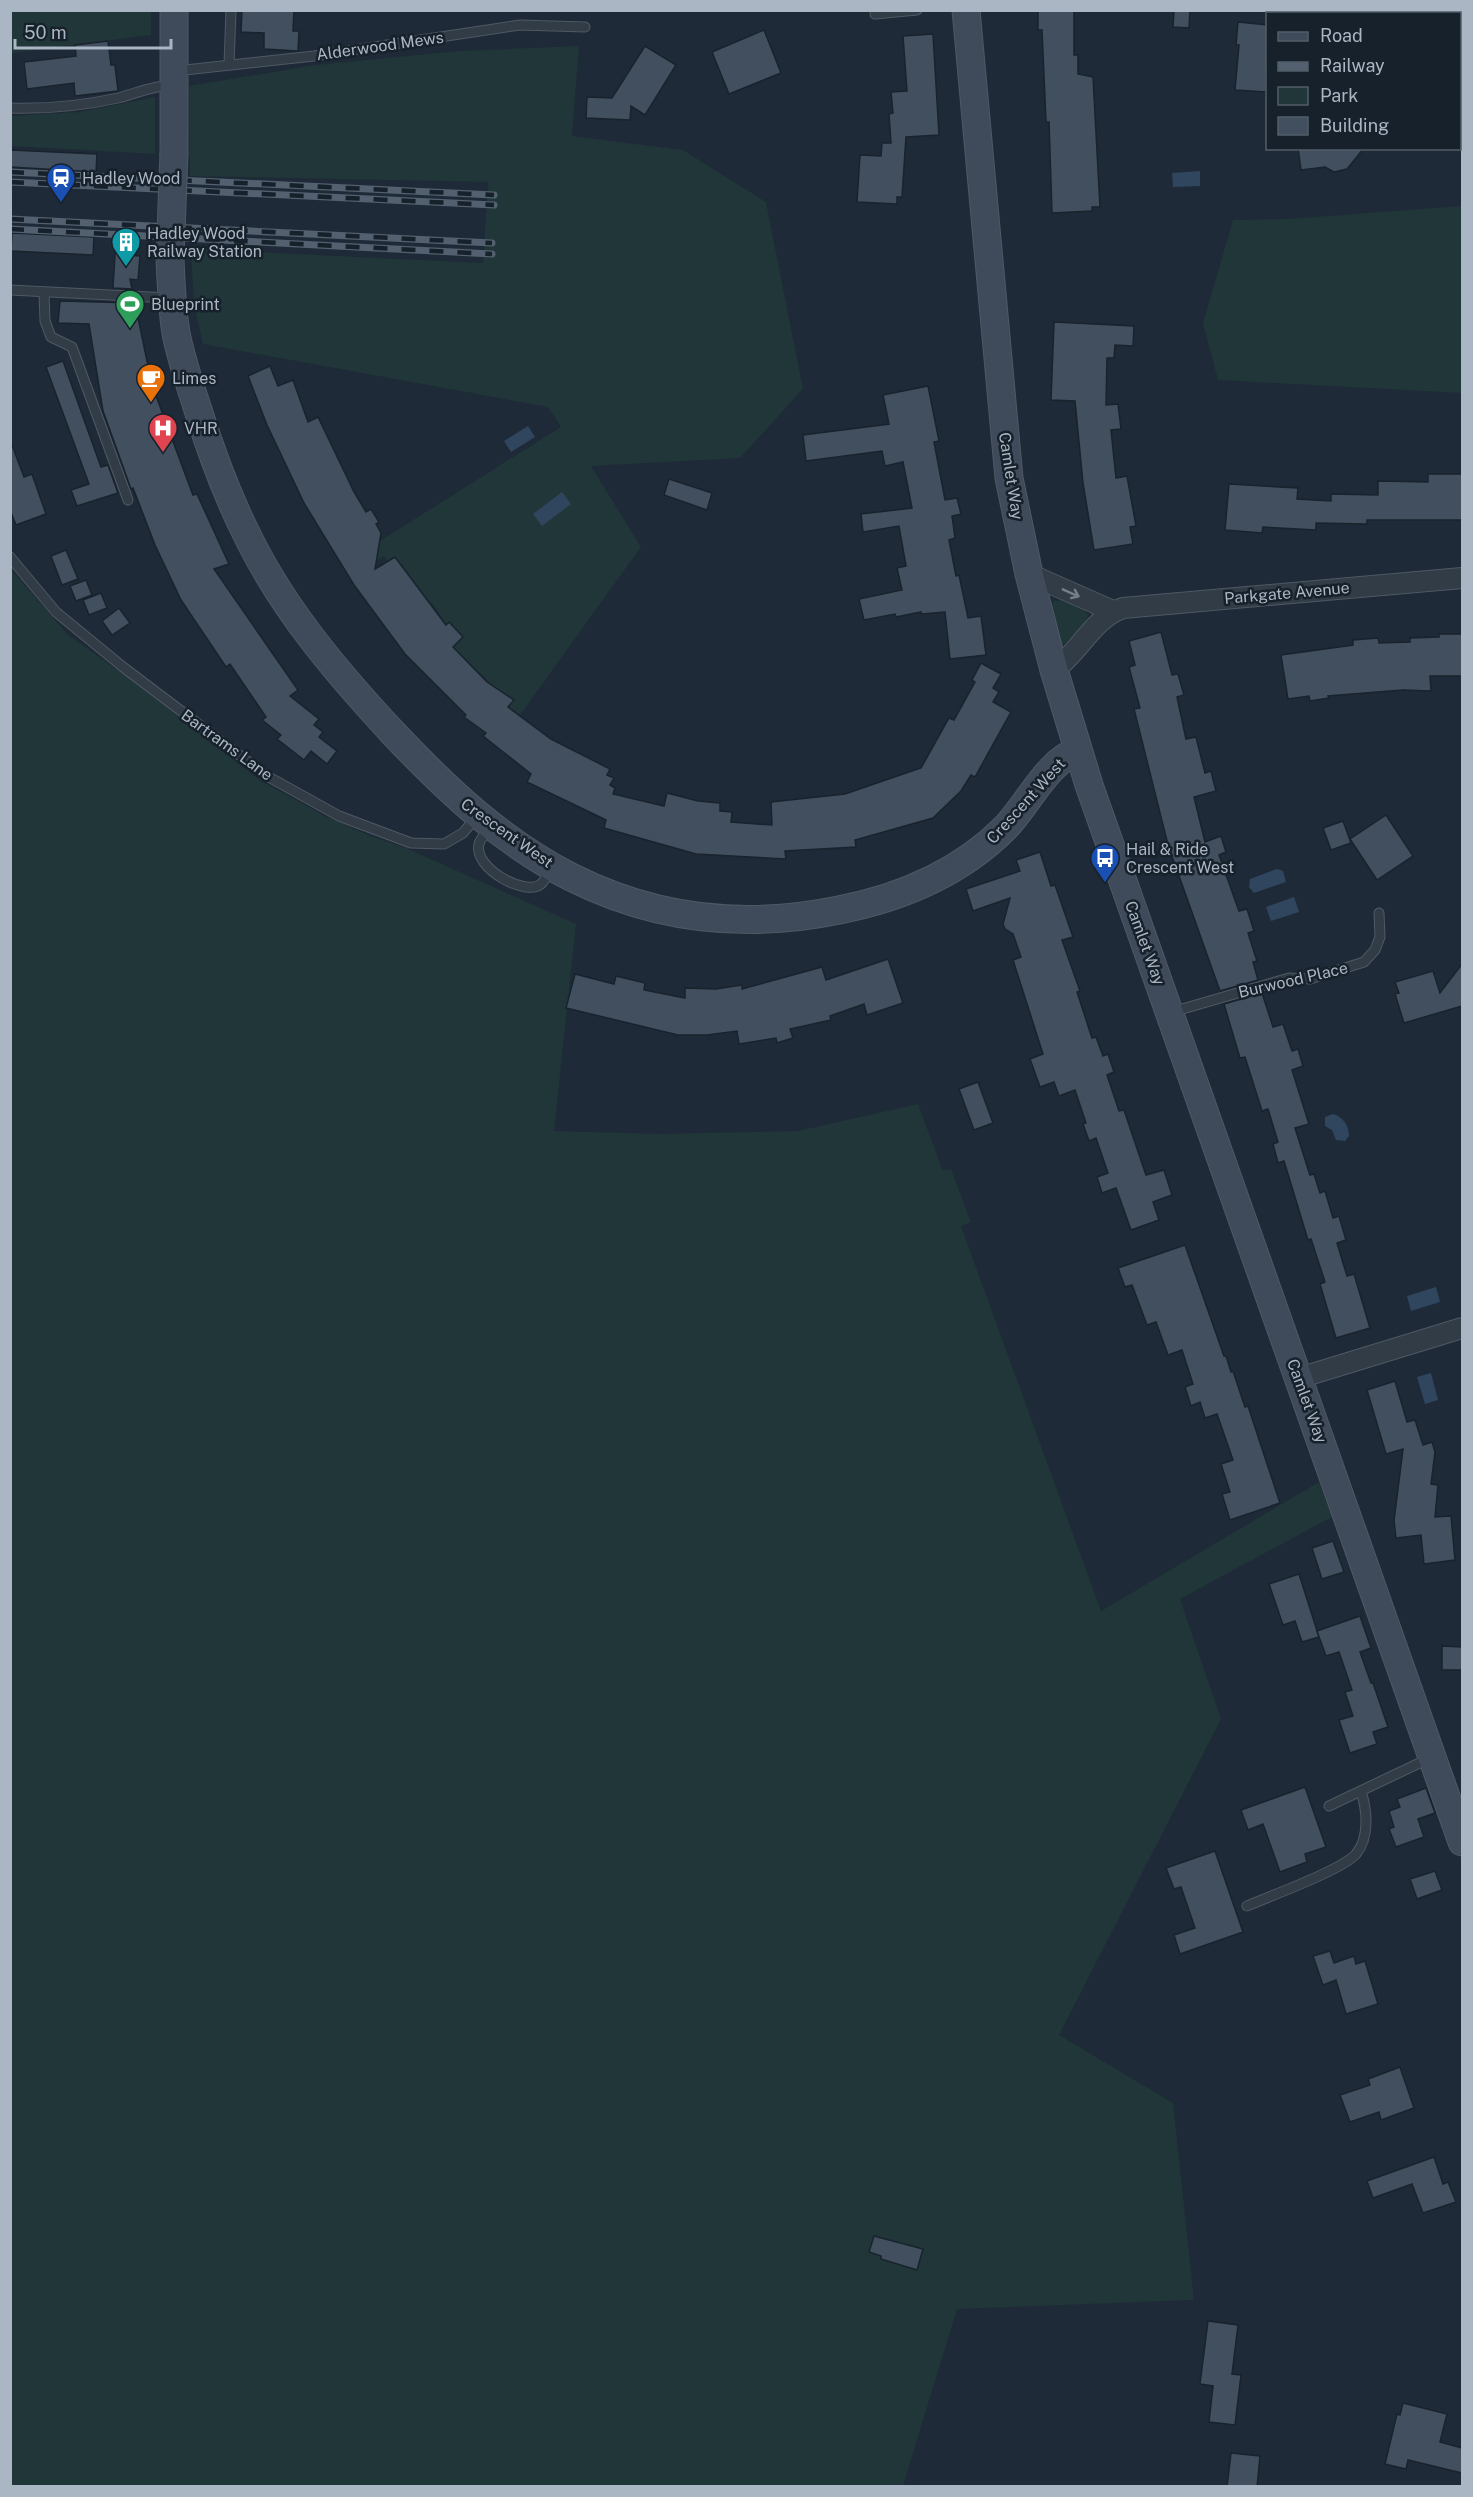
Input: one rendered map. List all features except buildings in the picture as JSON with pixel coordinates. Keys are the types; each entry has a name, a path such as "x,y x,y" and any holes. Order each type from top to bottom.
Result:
{"street":[{"name":"Crescent West","path":"174,10 174,153 170,259 172,298 181,354 204,430 251,543 296,616 344,677 421,763 484,820 552,866 594,887 643,905 712,918 747,921 788,918 846,909 895,896 934,879 985,847 1007,826 1062,758 1078,751"},
{"name":"Camlet Way","path":"966,10 1009,478 1029,574 1054,670 1078,751 1462,1842"},
{"path":"1029,574 1113,611 1101,621 1064,663 1054,670"},
{"name":"Parkgate Avenue","path":"1113,611 1124,608 1462,578"},
{"path":"1299,1378 1462,1328"}],"lane":[{"path":"229,65 231,10"},
{"path":"875,14 917,10"},
{"name":"Alderwood Mews","path":"10,108 40,108 119,98 174,78 229,65 314,56 520,25 585,27"},
{"path":"10,290 172,298"},
{"path":"44,292 45,321 51,337 72,347 128,500"},
{"name":"Bartrams Lane","path":"10,557 56,612 123,667 267,776 339,816 411,843 444,844 484,820"},
{"path":"484,820 479,856 488,870 520,887 533,888 541,884 552,866"},
{"name":"Burwood Place","path":"1170,1013 1289,978 1310,979 1364,962 1375,950 1380,937 1379,913"},
{"path":"1329,1806 1432,1757"},
{"path":"1247,1906 1314,1878 1356,1854 1363,1841 1366,1822 1361,1791"}],"green space":[{"path":"10,11 151,11 151,35 11,53"},
{"path":"579,46 572,136 683,150 766,202 803,389 740,458 591,466 641,547 520,715 508,707 513,700 492,685 453,647 463,637 449,623 437,634 431,627 442,618 432,603 417,613 404,566 395,557 388,562 384,556 378,560 370,547 561,427 548,407 203,344 194,305 191,249 483,263 488,182 190,176 189,86 315,65 459,51"},
{"path":"155,97 155,154 11,146 11,116 79,112"},
{"path":"1462,206 1462,393 1218,380 1203,323 1233,220 1288,219"},
{"path":"10,568 67,634 134,682 261,781 325,816 370,836 406,848 576,924 554,1131 660,1134 798,1131 918,1104 943,1171 951,1169 971,1222 961,1226 1101,1611 1319,1482 1332,1517 1180,1599 1221,1719 1059,2035 1173,2103 1194,2300 957,2309 903,2486 11,2486"},
{"path":"1061,600 1084,610 1088,615 1079,635 1066,644 1061,644 1050,606 1054,601"}],"water":[{"path":"1200,171 1200,186 1173,187 1172,173"},
{"path":"528,426 535,437 511,452 504,441"},
{"path":"562,492 571,504 542,526 533,514"},
{"path":"1277,869 1283,871 1286,882 1254,893 1249,887 1250,879"},
{"path":"1294,897 1299,912 1271,921 1266,907"},
{"path":"1333,1114 1340,1117 1347,1125 1349,1136 1345,1141 1336,1140 1332,1130 1325,1126 1325,1117"},
{"path":"1436,1287 1440,1302 1411,1311 1407,1296"},
{"path":"1431,1373 1438,1400 1425,1404 1417,1377"}],"railway":[{"path":"10,172 494,195"},
{"path":"10,182 494,205"},
{"path":"10,219 492,243"},
{"path":"10,229 492,254"}],"place":[{"name":"Hadley Wood","path":"61,204"},
{"name":"Hadley Wood Railway Station","path":"126,268"},
{"name":"Blueprint","path":"130,330"},
{"name":"Limes","path":"151,404"},
{"name":"VHR","path":"163,454"},
{"name":"Hail & Ride Crescent West","path":"1105,884"}]}
